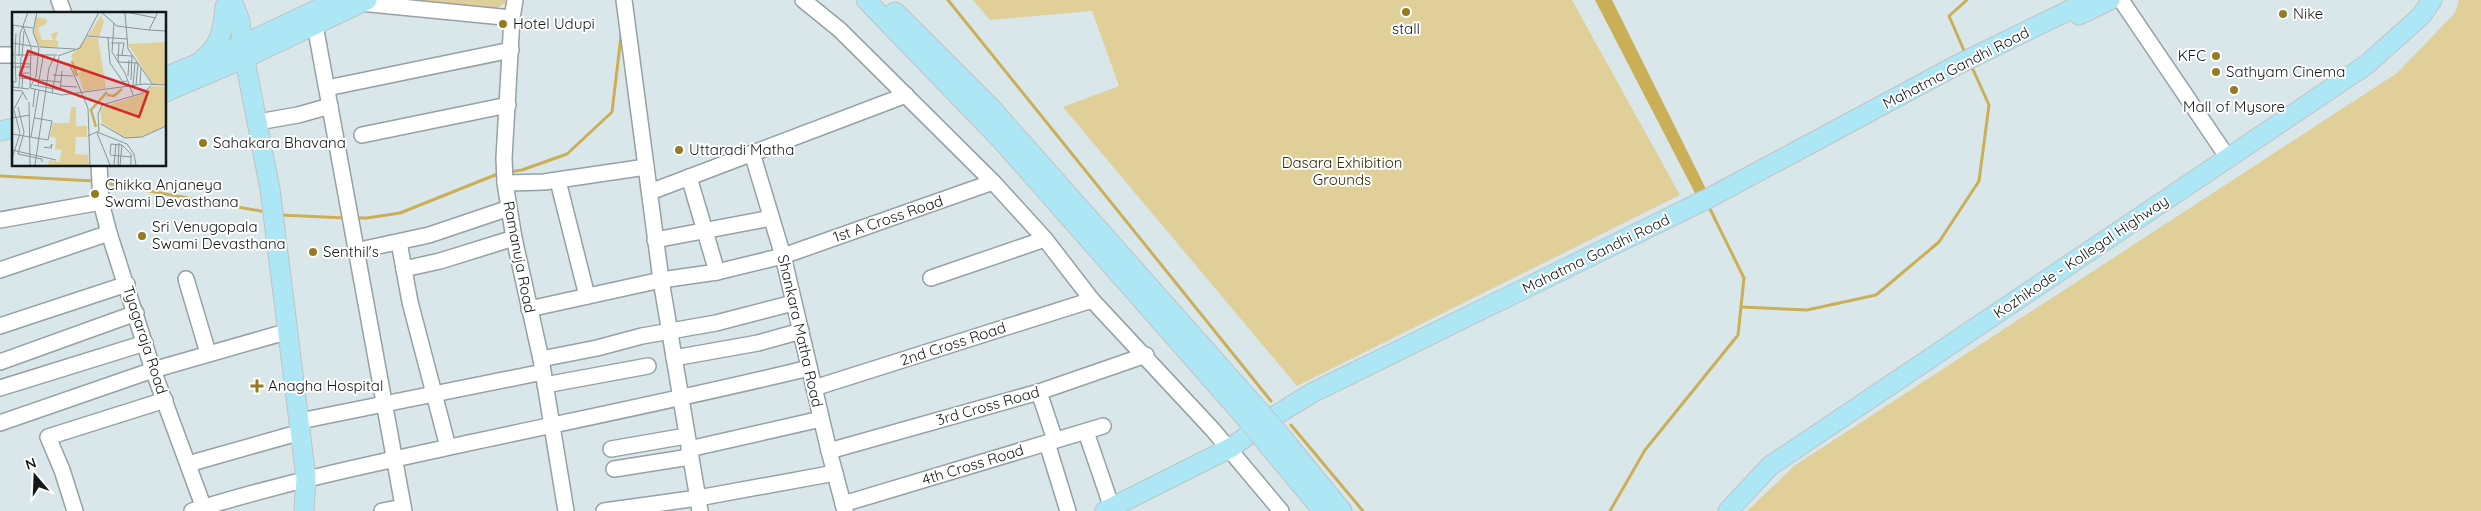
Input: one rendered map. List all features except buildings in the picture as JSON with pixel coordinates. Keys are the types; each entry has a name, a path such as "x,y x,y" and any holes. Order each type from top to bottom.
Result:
{"main road":[{"path":"166,91 244,52 294,20 337,0"},
{"path":"866,0 1004,143 1257,420"},
{"path":"883,0 993,110 1273,439 1342,511"},
{"name":"Mahatma Gandhi Road","path":"1115,510 1232,453 1268,420 1312,393 1705,205 2090,0"},
{"name":"Mahatma Gandhi Road","path":"1967,66 2110,0"},
{"name":"Kozhikode - Kollegal Highway","path":"1728,511 1770,466 2366,65 2421,16 2432,0"},
{"path":"166,77 187,68 244,52 315,25 364,2"},
{"path":"228,3 248,18 262,24 274,25 294,20"},
{"path":"228,3 244,52 270,189 301,427 306,478 304,511"},
{"path":"187,68 215,48 224,23 228,3"},
{"path":"1273,439 1323,511"}],"street":[{"path":"59,0 63,12"},
{"name":"Ramanuja Road","path":"515,0 512,18 504,158 505,183 514,238 543,372 566,511"},
{"path":"803,0 840,30 993,182 1045,239 1092,300 1146,355 1281,511"},
{"path":"2121,0 2228,158"},
{"path":"364,2 512,18"},
{"path":"625,2 655,240 671,331 680,400 699,504"},
{"path":"315,25 355,251 386,405 403,509 382,511"},
{"path":"327,88 511,50"},
{"path":"650,192 906,95"},
{"path":"362,135 508,105"},
{"path":"258,122 298,115 330,106"},
{"name":"Shankara Matha Road","path":"752,153 783,256 821,420 844,507"},
{"name":"Tyagaraja Road","path":"99,166 101,195 109,233 127,284 153,370 188,464 200,510"},
{"path":"505,183 558,181 646,166"},
{"path":"688,177 717,272"},
{"path":"558,181 588,296"},
{"name":"1st A Cross Road","path":"529,309 661,280 717,272 783,256 993,182"},
{"path":"0,220 101,195"},
{"path":"355,251 429,236 509,208"},
{"path":"655,240 771,218"},
{"path":"0,270 109,233"},
{"path":"404,270 514,238"},
{"path":"931,278 1045,239"},
{"path":"399,242 404,270 448,447"},
{"path":"186,279 208,352"},
{"path":"0,326 127,284"},
{"name":"2nd Cross Road","path":"814,388 1092,300"},
{"path":"188,464 301,427 434,393 543,372 671,331 716,323 793,302"},
{"path":"0,362 136,313"},
{"path":"0,423 208,352 289,331"},
{"path":"674,358 731,349 801,331"},
{"path":"0,388 145,343"},
{"name":"3rd Cross Road","path":"829,451 1039,392 1146,355"},
{"path":"543,372 648,366"},
{"path":"200,510 306,478 551,424 680,400 809,368"},
{"path":"1039,392 1068,511"},
{"path":"75,511 62,470 48,437 165,400"},
{"path":"614,469 688,448 821,420"},
{"name":"4th Cross Road","path":"844,507 1103,426"},
{"path":"1086,432 1115,510"},
{"path":"611,449 688,448"},
{"path":"604,511 699,504 835,473"}],"green space":[{"path":"400,0 507,0 507,2 497,8"},
{"name":"Dasara Exhibition Grounds","path":"973,0 1572,0 1680,195 1297,386 1063,107 1119,86 1092,11 990,20"},
{"path":"2459,0 2481,0 2481,511 1747,511 1794,466 2397,73 2455,13"}],"shaded area":[{"path":"1595,0 1612,0 1707,191 1697,197"}],"waterway":[{"path":"948,0 1271,401"},
{"path":"1966,55 1949,16 1967,0"},
{"path":"509,172 522,170 567,154 612,112 621,36"},
{"path":"1741,307 1807,310 1876,295 1939,242 1979,181 1989,105 1971,65"},
{"path":"355,218 400,213 500,173"},
{"path":"0,176 94,181"},
{"path":"105,183 266,212"},
{"path":"1610,511 1645,450 1738,335 1744,278 1708,205"},
{"path":"280,215 346,218"},
{"path":"1291,425 1363,511"}],"place":[{"name":"stall","path":"1406,12"},
{"name":"Nike","path":"2283,14"},
{"name":"Hotel Udupi","path":"503,24"},
{"name":"KFC","path":"2216,56"},
{"name":"Sathyam Cinema","path":"2216,72"},
{"name":"Mall of Mysore","path":"2234,90"},
{"name":"Sahakara Bhavana","path":"203,143"},
{"name":"Uttaradi Matha","path":"679,150"},
{"name":"Chikka Anjaneya Swami Devasthana","path":"95,194"},
{"name":"Sri Venugopala Swami Devasthana","path":"142,236"},
{"name":"Senthil's","path":"313,252"},
{"name":"Anagha Hospital","path":"257,386"}]}
